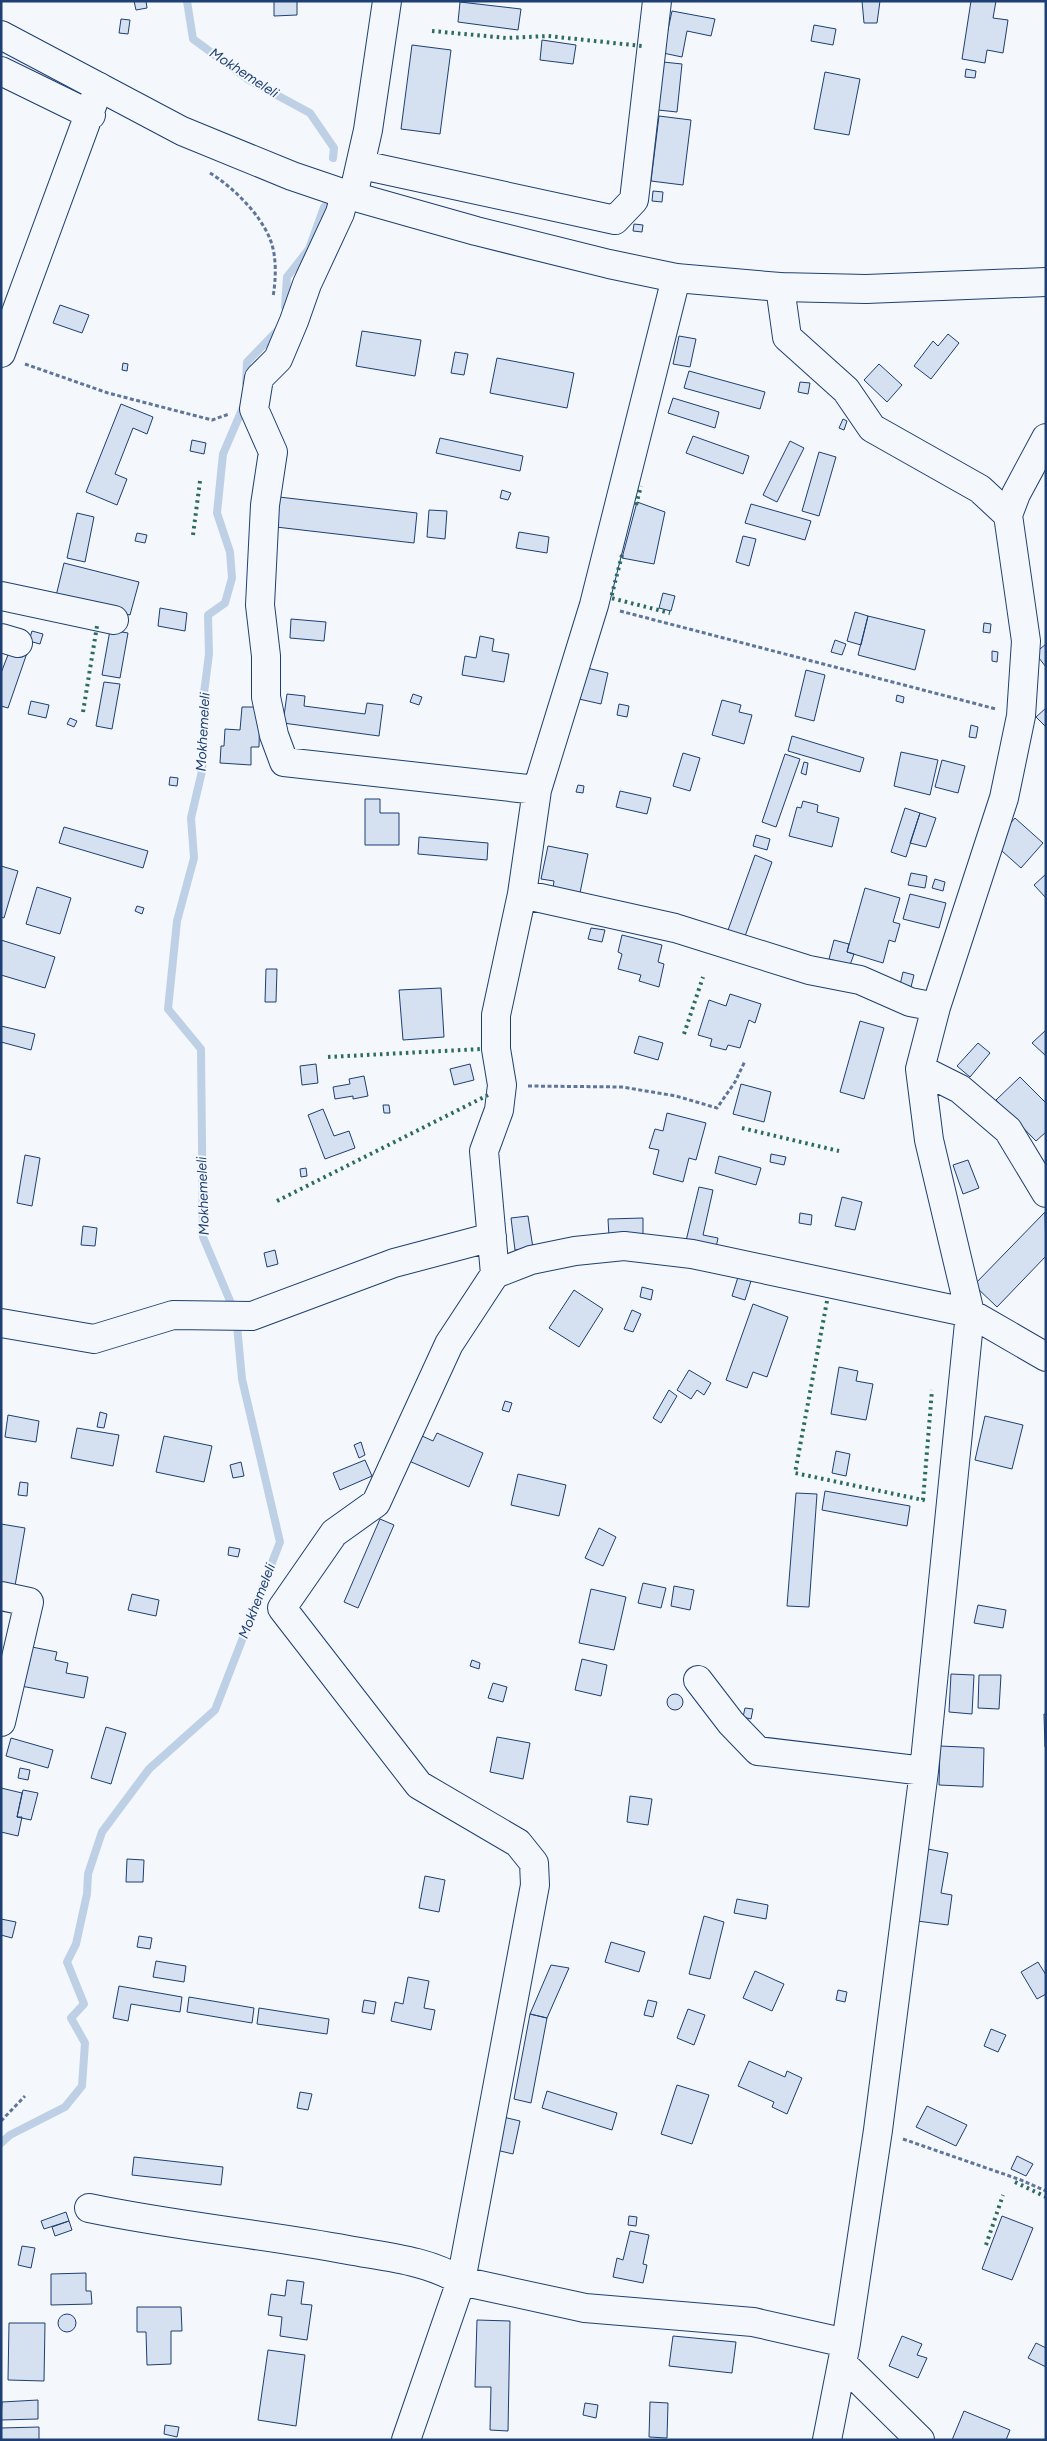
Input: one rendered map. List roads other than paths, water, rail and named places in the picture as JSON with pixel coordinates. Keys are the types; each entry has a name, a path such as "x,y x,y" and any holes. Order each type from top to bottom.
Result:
{"street":[{"path":"387,1 362,165 306,284 294,321 278,359 259,378 254,408 273,452 266,505 260,604 266,656 266,697 274,735 284,762 537,790"},
{"path":"362,165 615,220 634,200 657,1"},
{"path":"1,34 182,131 292,176 349,195 495,236 609,264 676,278 780,287 866,289 1046,282"},
{"path":"1,71 90,115"},
{"path":"10,357 99,87"},
{"path":"495,1274 484,1151 499,1110 502,1085 496,1049 496,1015 522,894 537,790 594,605 676,278"},
{"path":"780,287 786,337 846,390 872,428 980,489 1008,515"},
{"path":"827,2440 844,2353 878,2130 924,1771 970,1313 929,1140 920,1069 936,1007 1004,798 1020,716 1026,641 1008,515 1016,494 1046,438"},
{"path":"1,596 114,620"},
{"path":"522,894 675,928 809,970 860,980 910,1002 936,1007"},
{"path":"920,1069 960,1089 1008,1130 1046,1193"},
{"path":"1,1323 94,1339 173,1315 252,1316 394,1263 492,1237"},
{"path":"406,2440 461,2281 535,1885 534,1863 518,1843 419,1784 282,1608 334,1533 376,1504 449,1344 495,1274 531,1260 575,1251 624,1246 692,1254 970,1313 1046,1357"},
{"path":"1,1596 29,1602 1,1722"},
{"path":"698,1680 731,1723 758,1750 924,1771"},
{"path":"88,2208 127,2216 296,2240 418,2262 447,2273 461,2281 584,2308 753,2322 805,2332 844,2353 920,2440"}],"waterway":[{"name":"Mokhemeleli","path":"187,1 193,39 249,80 310,113 334,148 333,158"},
{"name":"Mokhemeleli","path":"285,307 287,277 309,249 324,207"},
{"name":"Mokhemeleli","path":"246,383 247,362 280,328"},
{"name":"Mokhemeleli","path":"1,2143 10,2135 65,2107 82,2086 85,2043 71,2018 84,2004 67,1962 76,1944 87,1894 88,1874 102,1832 149,1769 215,1710 280,1542 242,1379 236,1315 203,1237 201,1049 168,1009 177,921 194,858 191,818 202,771 205,726 204,693 209,654 208,615 225,603 232,578 230,552 217,513 223,454 244,405"}]}
